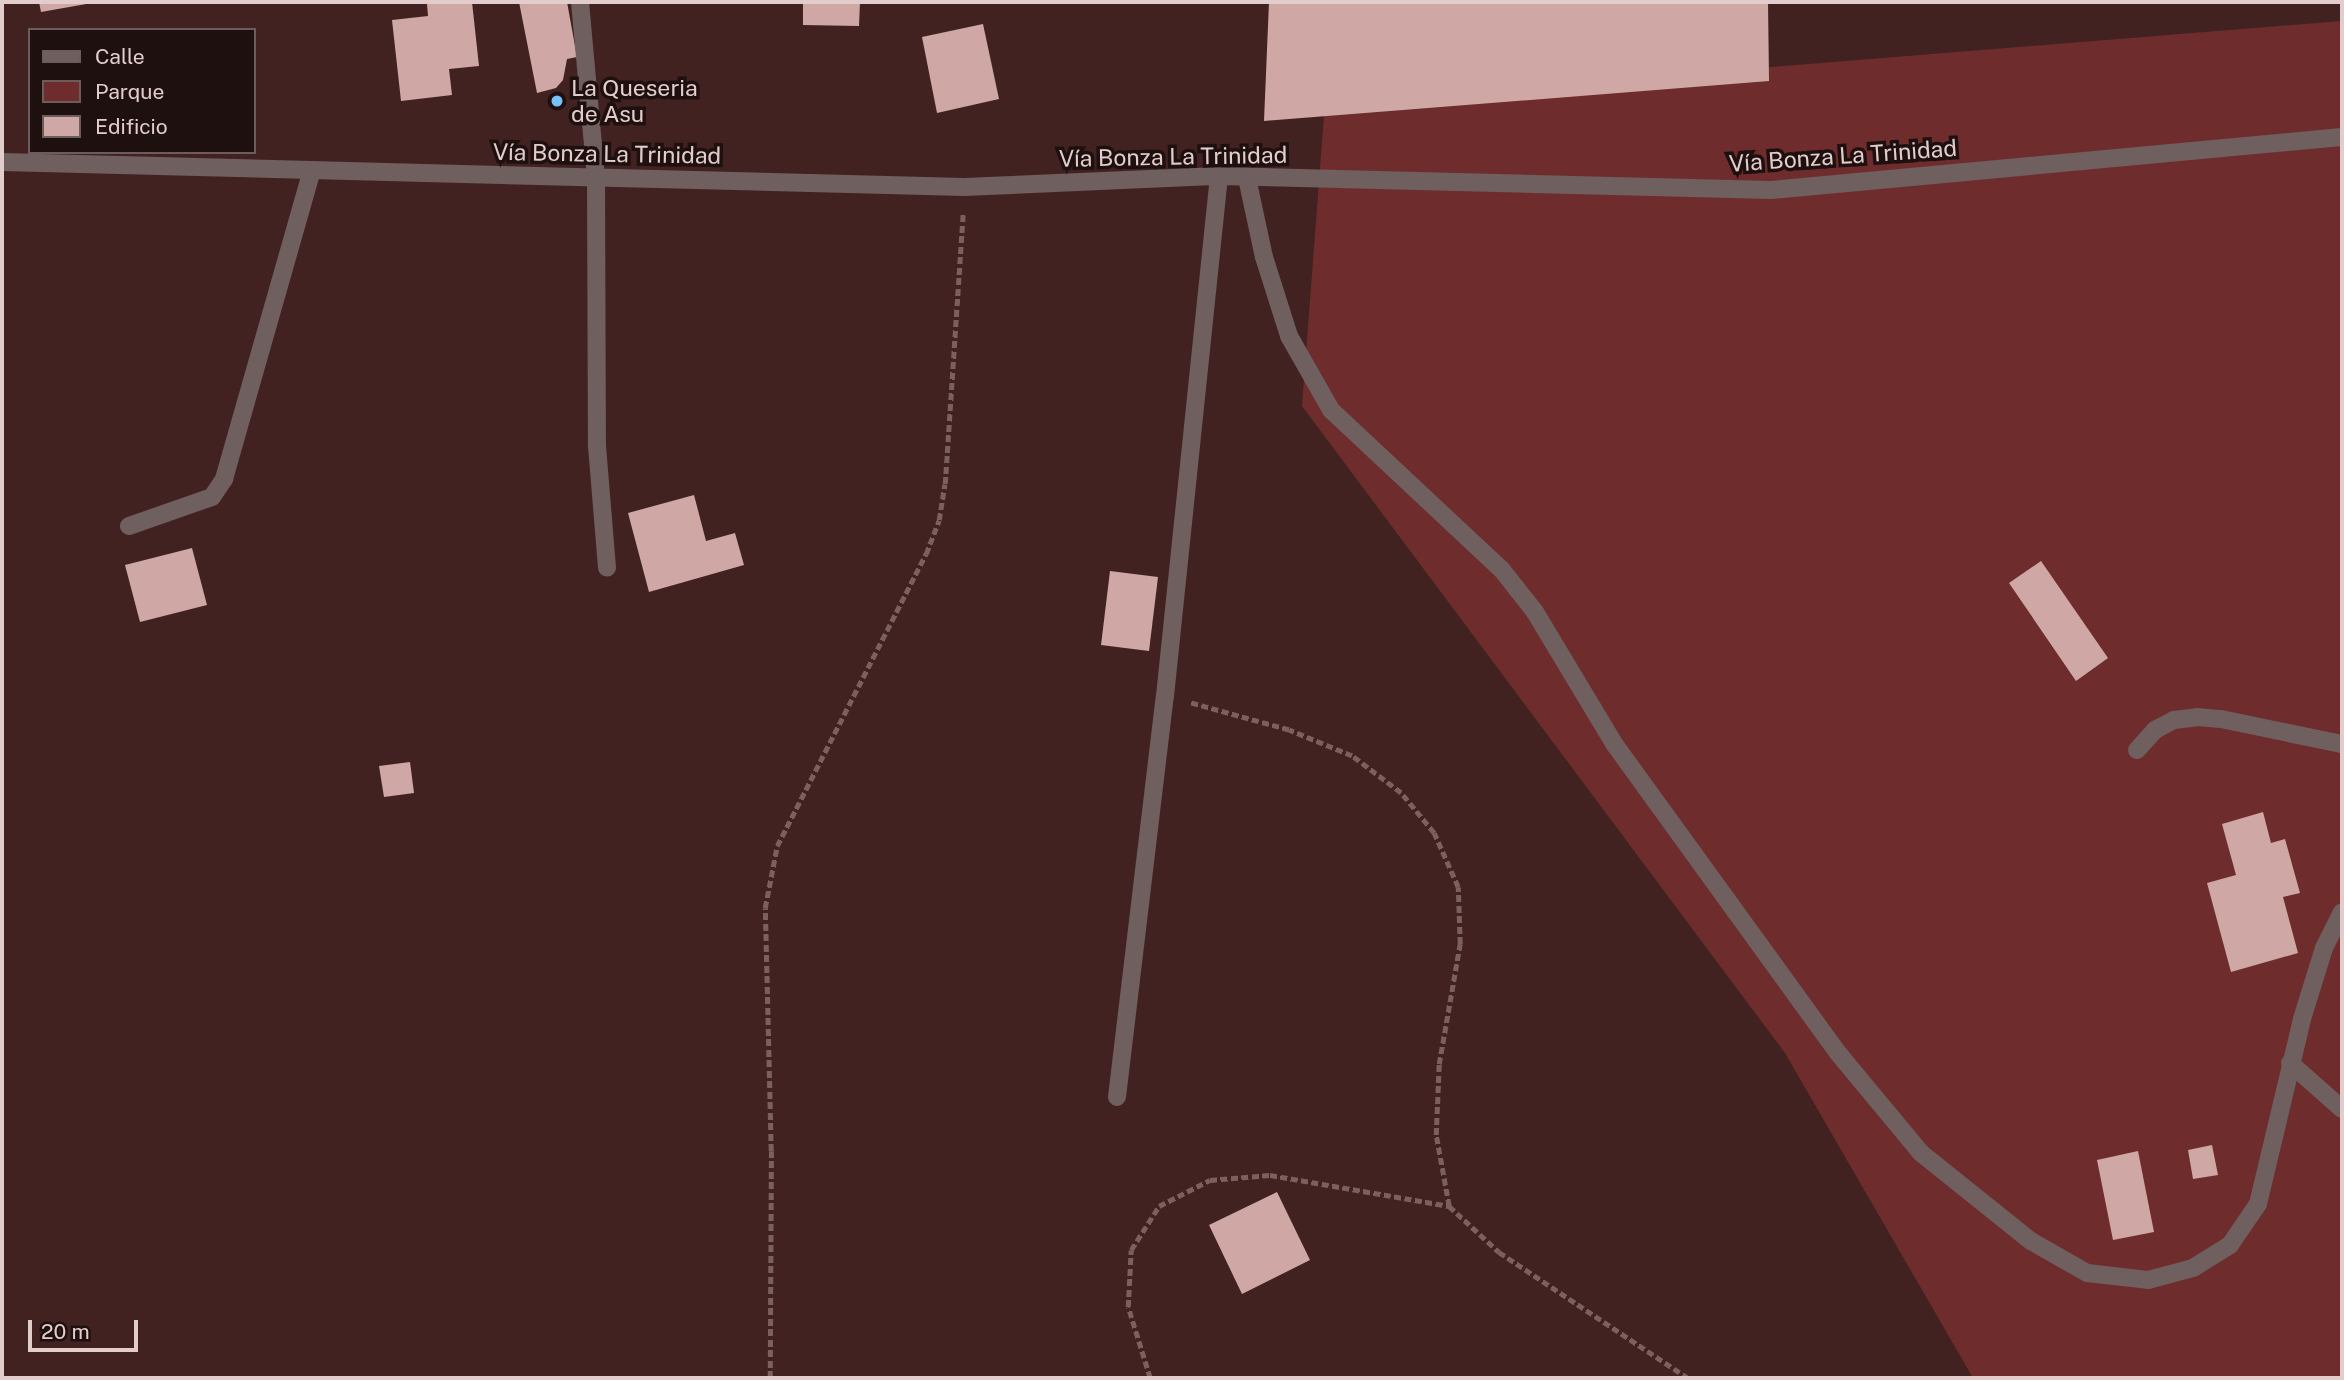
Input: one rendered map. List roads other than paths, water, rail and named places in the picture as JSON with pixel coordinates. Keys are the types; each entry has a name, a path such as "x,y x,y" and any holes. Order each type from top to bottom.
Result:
{"street":[{"path":"580,2 596,178 597,446 607,568"},
{"name":"Vía Bonza La Trinidad","path":"2,162 60,158 312,170 964,187 1219,176 1771,190 2342,137"},
{"path":"129,526 212,497 224,479 312,170"},
{"path":"1118,1097 1165,696 1219,176"},
{"path":"1247,178 1264,257 1289,336 1331,410 1502,570 1535,612 1623,756 1838,1053 1921,1153 2031,1241 2087,1273 2148,1280 2193,1268 2230,1245 2258,1204 2290,1063 2324,948 2342,914"},
{"path":"2137,750 2155,730 2174,720 2197,717 2221,719 2342,744"},
{"path":"2290,1063 2342,1109"}],"place":[{"name":"La Queseria de Asu","path":"557,101"}]}
